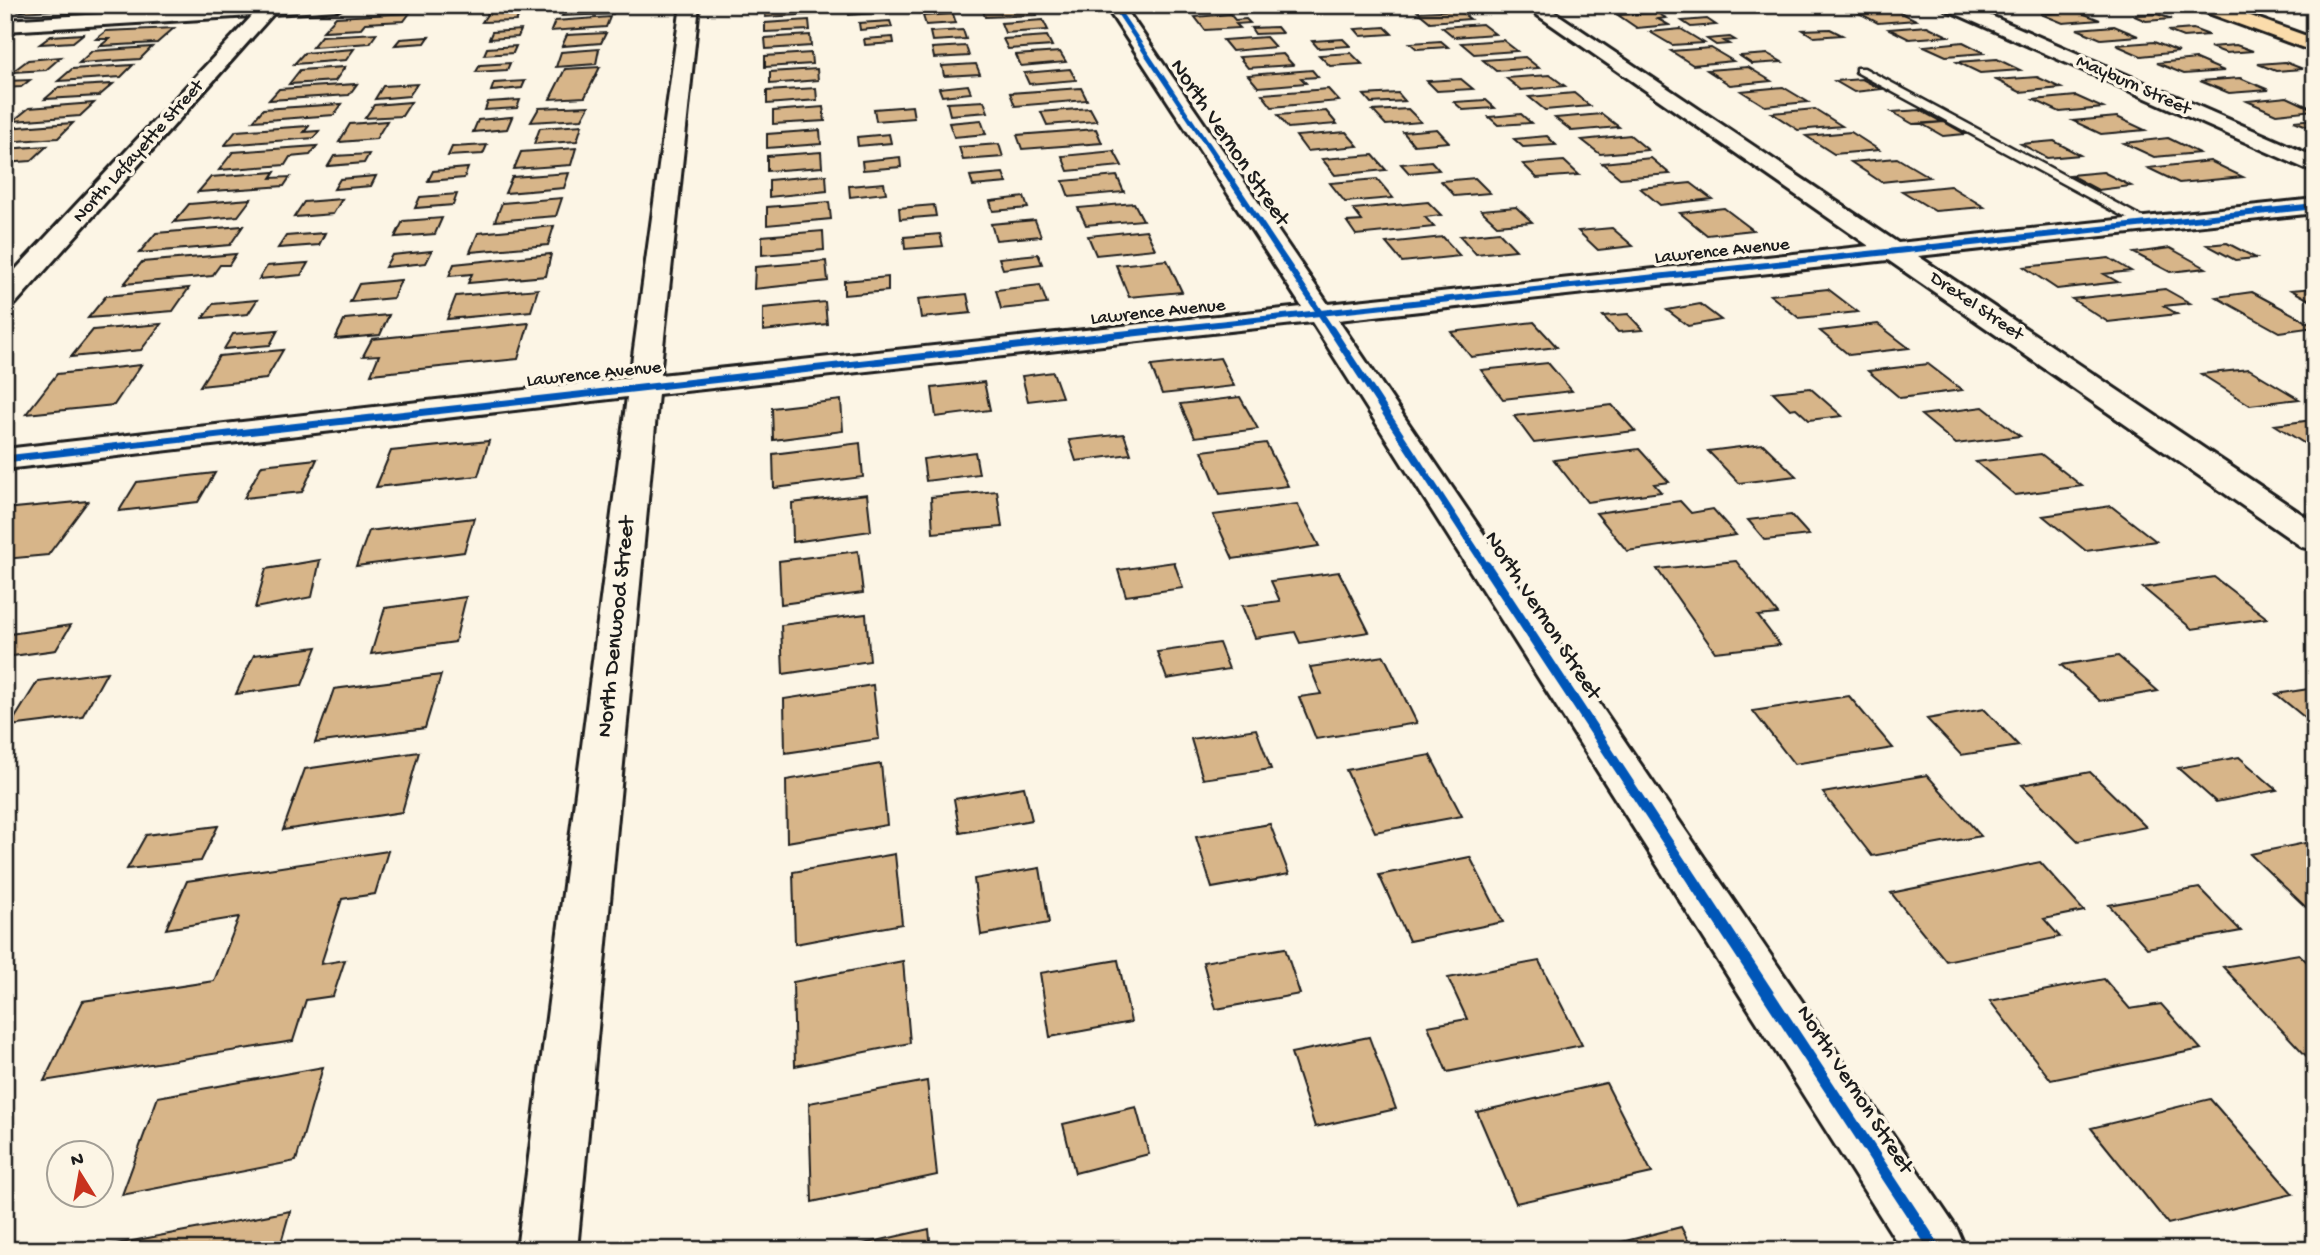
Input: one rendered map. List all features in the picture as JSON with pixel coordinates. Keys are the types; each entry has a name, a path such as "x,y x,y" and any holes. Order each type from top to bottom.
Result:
{"main road":[{"path":"2203,5 2287,27 2315,46"}],"street":[{"path":"5,26 270,7 338,5"},
{"name":"North Denwood Street","path":"547,1250 644,386 690,5"},
{"name":"North Vernon Street","path":"1114,5 1320,313 1936,1250"},
{"name":"Drexel Street","path":"1532,5 2315,539"},
{"name":"Mayburn Street","path":"1951,5 2315,166"},
{"name":"North Lafayette Street","path":"5,298 270,7"},
{"name":"Lawrence Avenue","path":"5,459 644,386 2315,206"}],"lane":[{"path":"1860,70 2146,223"}],"building":[{"path":"31,5 60,5 53,10 20,12"},
{"path":"617,5 613,14 562,16 567,7"},
{"path":"816,5 817,14 765,17 766,8"},
{"path":"921,5 950,5 951,8 922,10"},
{"path":"1033,5 1037,15 985,17 982,8"},
{"path":"1605,5 1646,5 1651,8 1613,11"},
{"path":"885,7 887,12 849,15 848,9"},
{"path":"1458,10 1470,19 1430,22 1418,12"},
{"path":"1896,10 1916,20 1878,23 1859,13"},
{"path":"521,11 516,21 482,22 488,13"},
{"path":"2077,11 2100,20 2063,23 2041,14"},
{"path":"410,13 404,21 365,23 360,29 323,31 336,17"},
{"path":"1657,13 1666,18 1658,19 1669,25 1637,28 1618,15"},
{"path":"953,14 956,23 926,25 923,16"},
{"path":"1230,14 1235,20 1246,19 1250,23 1236,24 1240,28 1205,30 1195,17"},
{"path":"2157,14 2172,19 2146,21 2132,15"},
{"path":"610,17 606,27 551,31 555,21"},
{"path":"1707,19 1716,25 1691,27 1682,21"},
{"path":"809,20 810,30 765,32 765,23"},
{"path":"1043,20 1048,30 1005,33 1001,23"},
{"path":"890,21 892,27 860,30 859,23"},
{"path":"1482,24 1495,34 1454,37 1442,27"},
{"path":"1927,26 1948,36 1909,39 1889,29"},
{"path":"2114,26 2138,36 2101,39 2077,29"},
{"path":"1277,27 1282,33 1255,34 1251,28"},
{"path":"1385,27 1392,34 1361,36 1355,29"},
{"path":"174,28 157,43 100,46 109,39 96,39 106,31"},
{"path":"1681,29 1704,43 1672,45 1650,32"},
{"path":"1830,29 1842,35 1814,37 1803,30"},
{"path":"2193,29 2209,35 2183,37 2168,31"},
{"path":"521,30 518,37 489,39 492,32"},
{"path":"963,30 966,39 932,41 930,32"},
{"path":"377,33 370,43 312,47 321,36"},
{"path":"606,33 601,43 562,46 567,35"},
{"path":"83,34 73,42 40,44 51,36"},
{"path":"810,35 811,46 766,49 765,38"},
{"path":"1047,36 1052,46 1008,49 1003,39"},
{"path":"429,37 425,43 395,45 400,39"},
{"path":"893,37 894,43 865,45 864,39"},
{"path":"1266,37 1275,47 1232,51 1223,40"},
{"path":"1730,37 1735,40 1724,41 1729,44 1716,45 1707,39"},
{"path":"1343,39 1350,46 1318,48 1312,41"},
{"path":"1503,40 1517,51 1474,54 1461,43"},
{"path":"1441,41 1448,47 1417,49 1410,43"},
{"path":"1963,42 1985,53 1946,56 1924,46"},
{"path":"2154,42 2179,52 2141,56 2116,45"},
{"path":"2236,45 2253,51 2226,53 2210,47"},
{"path":"516,46 513,53 484,55 487,48"},
{"path":"966,46 969,56 934,58 932,48"},
{"path":"152,47 140,59 79,63 92,51"},
{"path":"1711,48 1733,61 1693,65 1671,51"},
{"path":"354,49 346,60 294,64 304,53"},
{"path":"599,49 596,64 556,67 561,52"},
{"path":"1060,52 1066,62 1021,66 1016,55"},
{"path":"811,53 812,64 765,67 765,56"},
{"path":"1351,53 1362,64 1330,66 1319,55"},
{"path":"1283,54 1293,65 1248,68 1239,57"},
{"path":"1768,54 1782,62 1752,64 1740,56"},
{"path":"61,57 46,70 12,72 28,60"},
{"path":"1525,57 1539,68 1496,71 1483,60"},
{"path":"1997,59 2020,70 1980,73 1957,62"},
{"path":"2196,59 2224,71 2184,74 2157,63"},
{"path":"2285,62 2303,69 2276,71 2258,64"},
{"path":"510,63 507,70 476,72 480,65"},
{"path":"976,64 980,74 944,76 942,66"},
{"path":"133,65 121,77 58,81 72,69"},
{"path":"345,67 335,81 289,84 300,70"},
{"path":"600,67 585,97 550,99 565,69"},
{"path":"1748,67 1771,81 1730,85 1707,70"},
{"path":"817,69 818,80 770,84 770,72"},
{"path":"1070,69 1076,80 1029,84 1024,73"},
{"path":"1312,70 1318,77 1301,78 1306,83 1258,87 1248,75"},
{"path":"1550,75 1565,86 1521,90 1506,78"},
{"path":"2037,77 2061,88 2020,92 1996,80"},
{"path":"2240,78 2269,90 2229,93 2200,81"},
{"path":"1461,79 1473,89 1437,91 1427,81"},
{"path":"1862,79 1881,89 1854,92 1835,81"},
{"path":"30,80 21,87 5,88 5,81"},
{"path":"525,81 522,88 491,91 494,83"},
{"path":"113,84 99,96 45,99 59,87"},
{"path":"357,84 349,95 269,100 279,89"},
{"path":"417,84 409,96 375,99 383,86"},
{"path":"968,85 971,93 942,96 939,88"},
{"path":"1783,87 1808,102 1765,106 1741,91"},
{"path":"816,88 817,100 767,104 767,91"},
{"path":"1081,88 1087,100 1015,106 1010,93"},
{"path":"1328,89 1339,101 1272,107 1262,94"},
{"path":"1398,93 1405,101 1371,103 1364,95"},
{"path":"1574,93 1590,106 1545,110 1529,97"},
{"path":"2076,96 2103,108 2060,112 2034,100"},
{"path":"2287,97 2315,110 2276,114 2247,101"},
{"path":"520,100 517,108 485,110 488,102"},
{"path":"1486,100 1495,108 1463,110 1454,102"},
{"path":"984,101 988,112 950,115 947,103"},
{"path":"411,102 402,116 365,118 374,105"},
{"path":"94,103 80,116 13,121 29,108"},
{"path":"342,104 334,115 253,121 263,109"},
{"path":"589,106 582,119 531,122 539,108"},
{"path":"912,106 914,118 876,121 874,109"},
{"path":"823,107 825,121 773,124 773,111"},
{"path":"1090,108 1097,121 1047,125 1041,112"},
{"path":"1408,109 1421,122 1386,125 1373,111"},
{"path":"1815,109 1842,126 1798,130 1772,113"},
{"path":"1920,110 1942,122 1913,124 1892,112"},
{"path":"1326,111 1337,124 1288,128 1278,115"},
{"path":"1521,114 1531,123 1498,125 1489,117"},
{"path":"1602,114 1619,127 1572,131 1555,118"},
{"path":"512,117 507,129 473,132 478,120"},
{"path":"2117,117 2145,130 2101,134 2073,121"},
{"path":"2315,119 2315,129 2294,121"},
{"path":"981,120 986,134 954,137 949,123"},
{"path":"387,121 376,139 339,142 350,124"},
{"path":"1944,122 1965,134 1943,136 1922,124"},
{"path":"73,123 58,138 5,142 6,128"},
{"path":"582,125 577,141 534,144 540,128"},
{"path":"309,126 304,132 319,131 314,138 225,145 236,131"},
{"path":"1096,129 1102,143 1022,149 1017,135"},
{"path":"1437,129 1449,142 1414,145 1403,132"},
{"path":"820,130 821,144 767,148 767,134"},
{"path":"1346,132 1358,146 1307,151 1296,136"},
{"path":"1851,132 1879,150 1834,154 1806,136"},
{"path":"889,134 891,143 858,146 857,137"},
{"path":"1630,135 1648,150 1600,154 1582,140"},
{"path":"1547,136 1556,145 1523,147 1514,139"},
{"path":"2168,138 2199,153 2154,157 2124,143"},
{"path":"2054,141 2080,155 2047,158 2021,144"},
{"path":"999,144 1003,157 963,160 959,147"},
{"path":"487,145 483,154 448,156 452,147"},
{"path":"47,146 31,161 5,163 5,149"},
{"path":"317,146 310,155 290,157 285,165 219,170 233,152"},
{"path":"576,148 571,165 514,169 521,152"},
{"path":"1114,151 1122,166 1068,171 1062,156"},
{"path":"821,152 822,167 767,171 767,156"},
{"path":"369,154 364,163 328,166 334,156"},
{"path":"1373,155 1386,170 1335,175 1322,159"},
{"path":"900,157 901,167 863,170 862,161"},
{"path":"1651,158 1670,174 1620,178 1602,163"},
{"path":"1897,158 1929,177 1881,182 1851,162"},
{"path":"1431,161 1439,170 1409,173 1401,164"},
{"path":"1564,161 1579,175 1537,178 1523,164"},
{"path":"2210,161 2243,177 2179,183 2148,168"},
{"path":"468,168 464,178 428,181 433,171"},
{"path":"275,172 271,178 290,177 284,186 198,192 211,177"},
{"path":"2103,172 2131,186 2098,190 2070,175"},
{"path":"569,173 564,188 505,193 512,177"},
{"path":"1003,173 1007,183 973,186 970,176"},
{"path":"826,175 827,191 769,197 769,180"},
{"path":"376,176 371,186 334,189 340,179"},
{"path":"1117,176 1124,192 1069,197 1063,181"},
{"path":"1475,178 1490,193 1455,196 1441,181"},
{"path":"1377,179 1393,198 1345,202 1330,183"},
{"path":"884,183 886,193 850,197 849,186"},
{"path":"1691,183 1712,199 1660,205 1640,188"},
{"path":"1950,186 1984,207 1935,211 1902,191"},
{"path":"457,194 453,205 415,208 420,197"},
{"path":"1024,197 1028,208 993,211 990,201"},
{"path":"562,198 556,216 495,221 502,203"},
{"path":"251,199 238,216 174,222 189,204"},
{"path":"342,199 333,214 294,217 304,202"},
{"path":"829,202 831,219 767,225 767,207"},
{"path":"1428,202 1441,215 1425,217 1434,227 1356,235 1347,222 1362,221 1353,209"},
{"path":"1134,203 1143,220 1086,225 1078,208"},
{"path":"934,205 936,216 900,219 899,208"},
{"path":"1516,207 1532,222 1497,225 1481,210"},
{"path":"1724,208 1753,230 1707,235 1680,213"},
{"path":"442,218 435,234 395,237 403,221"},
{"path":"1035,220 1041,236 996,240 991,224"},
{"path":"243,226 230,245 139,253 156,233"},
{"path":"554,226 548,245 470,252 478,233"},
{"path":"1612,228 1633,246 1598,250 1578,231"},
{"path":"1146,230 1155,249 1096,255 1088,236"},
{"path":"823,231 824,250 762,255 762,236"},
{"path":"1499,232 1516,250 1476,254 1460,236"},
{"path":"325,233 319,245 278,248 286,236"},
{"path":"940,234 943,246 905,249 904,237"},
{"path":"1443,237 1460,256 1402,262 1386,243"},
{"path":"2227,243 2256,258 2235,260 2207,245"},
{"path":"2170,248 2206,268 2170,272 2134,253"},
{"path":"432,251 426,263 385,267 392,255"},
{"path":"236,254 229,265 220,265 212,276 124,284 142,262"},
{"path":"551,254 546,276 468,283 472,274 449,276 454,264"},
{"path":"1038,254 1042,264 1003,269 999,258"},
{"path":"2109,258 2131,271 2104,274 2118,282 2057,289 2024,267"},
{"path":"1167,260 1182,292 1129,297 1116,265"},
{"path":"826,261 828,281 754,289 755,267"},
{"path":"308,263 301,275 259,279 267,266"},
{"path":"888,277 888,291 844,295 844,281"},
{"path":"401,280 393,298 350,302 359,284"},
{"path":"1040,285 1047,304 1001,309 996,290"},
{"path":"189,288 173,311 88,318 106,296"},
{"path":"2315,288 2315,303 2291,290"},
{"path":"538,289 531,311 447,319 456,296"},
{"path":"1828,289 1858,312 1799,318 1770,295"},
{"path":"2165,289 2190,303 2164,306 2177,314 2108,322 2072,299"},
{"path":"2252,292 2315,327 2279,332 2216,297"},
{"path":"967,294 971,313 921,318 918,299"},
{"path":"257,300 248,314 203,318 213,304"},
{"path":"825,302 827,324 763,331 763,308"},
{"path":"1700,304 1721,320 1688,326 1667,310"},
{"path":"1628,314 1643,330 1618,332 1603,316"},
{"path":"389,315 380,335 335,339 345,319"},
{"path":"1534,322 1557,347 1471,357 1451,332"},
{"path":"529,323 518,359 371,374 379,355 363,356 372,339"},
{"path":"161,324 141,350 71,357 93,330"},
{"path":"1878,324 1909,348 1849,355 1820,331"},
{"path":"278,330 270,345 224,349 233,334"},
{"path":"283,350 266,379 200,386 219,356"},
{"path":"1220,358 1234,386 1162,394 1151,366"},
{"path":"1548,363 1572,391 1503,399 1481,370"},
{"path":"1928,364 1962,390 1900,398 1868,371"},
{"path":"141,365 114,405 26,414 57,374"},
{"path":"2249,369 2299,399 2250,405 2201,374"},
{"path":"1053,372 1062,397 1028,401 1022,376"},
{"path":"984,382 990,410 936,417 932,388"},
{"path":"1810,388 1842,416 1809,420 1796,408 1790,409 1773,392"},
{"path":"1240,397 1258,429 1195,437 1180,404"},
{"path":"841,400 843,431 773,440 772,408"},
{"path":"1612,405 1635,431 1534,443 1514,416"},
{"path":"1983,407 2020,436 1956,444 1921,415"},
{"path":"2313,420 2315,450 2275,425"},
{"path":"1124,434 1131,454 1076,461 1069,440"},
{"path":"489,441 478,476 376,487 391,451"},
{"path":"860,443 863,477 774,488 773,454"},
{"path":"1266,443 1288,486 1220,494 1202,451"},
{"path":"1763,444 1796,476 1739,483 1708,451"},
{"path":"1639,449 1669,482 1654,484 1661,492 1587,502 1554,460"},
{"path":"975,452 979,474 926,481 923,459"},
{"path":"2041,454 2082,486 2015,495 1976,462"},
{"path":"317,459 302,492 244,498 262,465"},
{"path":"215,473 198,502 119,511 137,482"},
{"path":"997,491 1002,527 933,533 931,497"},
{"path":"867,494 871,531 793,542 792,503"},
{"path":"88,501 48,555 5,559 5,509"},
{"path":"1680,501 1691,513 1713,509 1736,535 1627,551 1596,513"},
{"path":"1297,504 1319,546 1233,559 1213,515"},
{"path":"2111,506 2156,541 2086,551 2043,516"},
{"path":"1791,515 1809,535 1765,540 1748,520"},
{"path":"474,518 464,552 356,566 369,531"},
{"path":"858,551 863,593 781,604 779,561"},
{"path":"320,560 312,597 255,608 266,569"},
{"path":"1736,561 1778,614 1758,616 1780,645 1715,652 1657,569"},
{"path":"1174,562 1183,588 1126,596 1118,570"},
{"path":"1339,572 1369,632 1300,643 1295,632 1255,638 1242,606 1280,601 1271,581"},
{"path":"2214,577 2267,618 2192,629 2143,588"},
{"path":"466,597 455,642 371,654 385,608"},
{"path":"866,614 870,661 783,674 781,625"},
{"path":"71,625 56,650 5,657 5,640 10,634"},
{"path":"1219,643 1229,669 1167,679 1157,652"},
{"path":"317,647 302,685 236,694 254,655"},
{"path":"1384,656 1417,723 1316,739 1299,697 1321,694 1310,667"},
{"path":"2118,656 2158,691 2100,701 2061,665"},
{"path":"107,672 82,717 10,726 38,681"},
{"path":"441,675 425,728 315,743 334,689"},
{"path":"873,685 879,739 785,753 784,699"},
{"path":"2315,688 2315,726 2276,694"},
{"path":"1849,696 1893,748 1794,764 1753,711"},
{"path":"1984,709 2019,746 1961,755 1927,719"},
{"path":"1256,729 1271,769 1203,779 1191,739"},
{"path":"419,752 402,812 283,830 305,769"},
{"path":"1430,755 1462,816 1375,832 1346,770"},
{"path":"2239,757 2277,790 2216,802 2178,768"},
{"path":"881,764 887,825 787,842 786,780"},
{"path":"2090,772 2146,827 2078,841 2022,785"},
{"path":"1927,775 1981,836 1872,856 1823,793"},
{"path":"1024,787 1032,820 960,833 954,799"},
{"path":"1270,824 1289,874 1212,888 1196,837"},
{"path":"218,826 201,861 127,869 146,835"},
{"path":"2315,841 2315,913 2312,913 2250,854"},
{"path":"388,851 375,894 342,899 321,964 345,960 333,996 306,1000 293,1041 44,1081 83,1001 214,981 239,917 166,929 187,881"},
{"path":"895,854 902,924 795,944 793,872"},
{"path":"1470,857 1503,922 1409,941 1379,875"},
{"path":"2040,862 2084,911 2044,919 2060,937 1946,961 1891,893"},
{"path":"1040,868 1049,923 981,935 974,879"},
{"path":"2199,888 2241,931 2147,948 2109,905"},
{"path":"1285,948 1300,994 1216,1009 1203,962"},
{"path":"2299,954 2315,970 2315,1058 2309,1059 2223,967"},
{"path":"1118,960 1131,1022 1050,1037 1040,973"},
{"path":"903,961 910,1043 795,1066 793,982"},
{"path":"1539,961 1582,1045 1447,1072 1428,1026 1467,1019 1448,978"},
{"path":"2104,979 2130,1009 2161,1004 2201,1049 2051,1080 1990,1001"},
{"path":"1369,1037 1396,1109 1315,1127 1291,1053"},
{"path":"323,1067 296,1161 122,1195 158,1097"},
{"path":"927,1081 937,1175 812,1202 809,1103"},
{"path":"1606,1083 1652,1173 1516,1203 1477,1112"},
{"path":"2210,1099 2293,1194 2168,1224 2091,1128"},
{"path":"1136,1107 1149,1154 1075,1173 1063,1124"},
{"path":"290,1211 279,1250 104,1250 106,1246"},
{"path":"1681,1227 1693,1250 1590,1250"},
{"path":"929,1229 931,1250 837,1250"}],"cycle path":[{"path":"1114,5 1320,313 1936,1250"},
{"path":"5,459 644,386 2315,206"}]}
